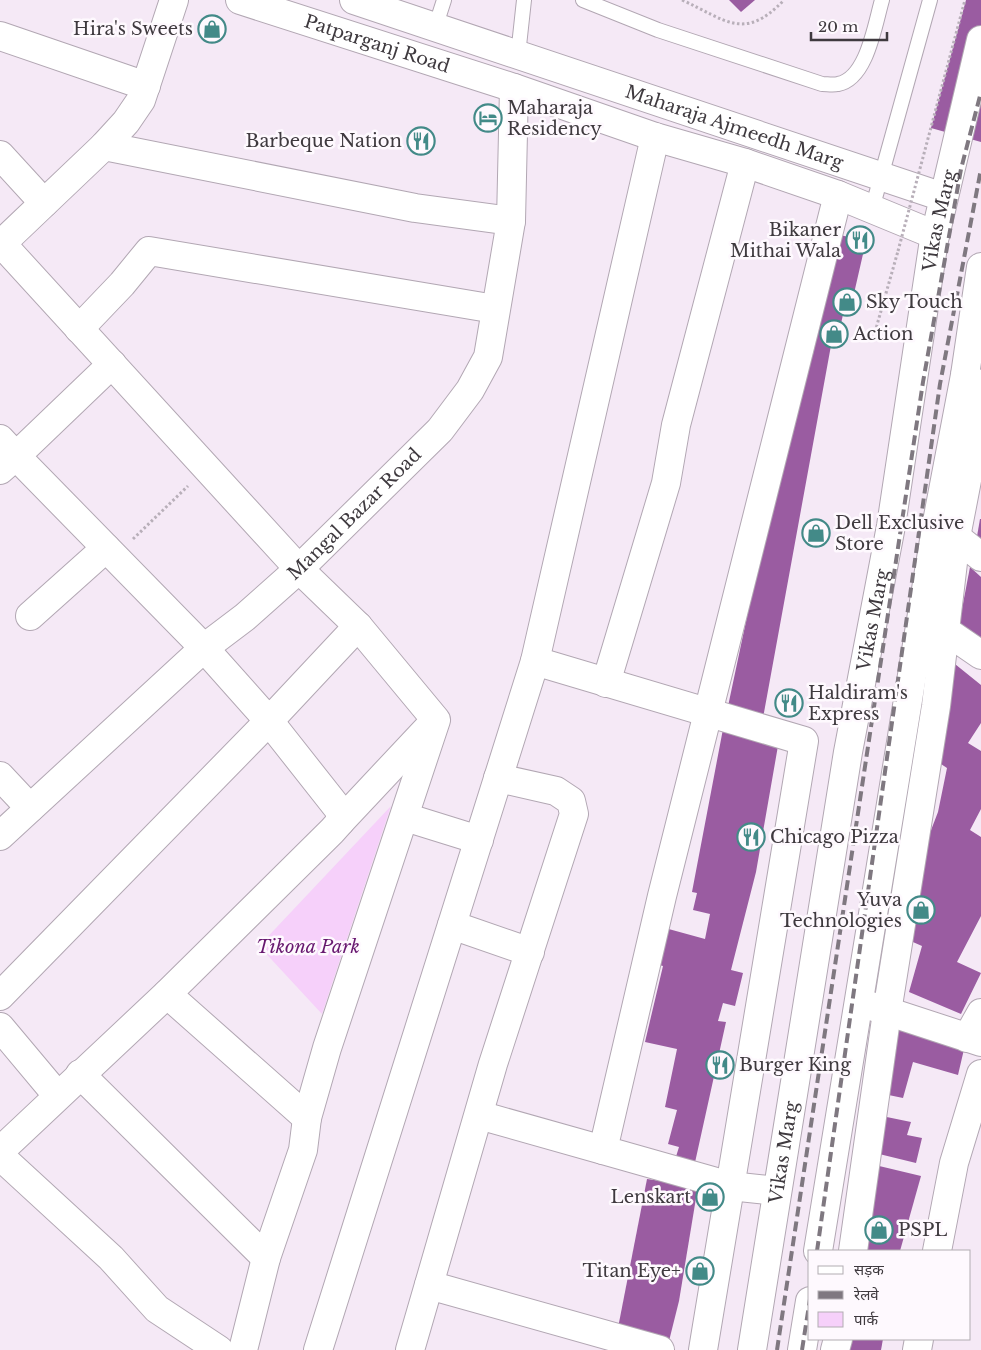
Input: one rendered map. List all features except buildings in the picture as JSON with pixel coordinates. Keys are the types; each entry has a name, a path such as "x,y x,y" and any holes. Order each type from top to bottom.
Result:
{"street":[{"path":"174,0 141,100 126,122 104,146 1,244 298,569 358,626 436,720"},
{"name":"Patparganj Road","path":"240,0 514,88"},
{"name":"Maharaja Ajmeedh Marg","path":"354,0 943,197"},
{"path":"0,36 146,86"},
{"name":"Vikas Marg","path":"752,1350 848,752 891,526 935,234 981,40"},
{"name":"Maharaja Ajmeedh Marg","path":"514,88 655,137 745,163 838,195 935,234"},
{"name":"Mangal Bazar Road","path":"0,836 204,648 245,616 298,569 440,430 470,390 488,357 511,221 514,88"},
{"path":"318,1350 535,661 655,137"},
{"path":"104,146 415,208 511,221"},
{"path":"0,155 44,203"},
{"path":"606,683 666,483 676,425 745,163"},
{"path":"603,1150 662,896 838,195"},
{"path":"79,329 122,284 149,252 495,309"},
{"path":"852,1250 946,631 946,530 973,382 981,267"},
{"path":"112,364 5,455 110,552 204,648 268,721 335,803 340,811 340,822"},
{"path":"818,1250 921,614 981,408"},
{"path":"946,530 981,557"},
{"path":"30,616 110,552"},
{"path":"921,614 981,655"},
{"path":"0,996 358,626"},
{"path":"535,661 804,741 703,1350"},
{"path":"243,1350 266,1258 303,1150 307,1118 350,975 405,817 436,720"},
{"path":"0,1150 167,994 340,822 436,720"},
{"path":"0,776 30,808"},
{"path":"410,1350 479,1115 574,814 571,801 556,791 498,778"},
{"path":"405,817 479,840"},
{"path":"452,926 530,952"},
{"path":"167,994 307,1118"},
{"path":"858,1002 974,1040 981,1013"},
{"path":"0,1026 57,1095"},
{"path":"80,1074 266,1258"},
{"path":"936,1250 954,1163 981,1074"},
{"path":"479,1115 730,1186 777,1191"},
{"path":"0,1156 110,1258 157,1309 219,1350"},
{"path":"429,1285 660,1350"},
{"path":"802,1350 808,1313"}],"lane":[{"path":"435,28 444,0"},
{"path":"518,55 524,0"},
{"path":"583,0 667,33 822,84 839,84 853,76 863,64 882,0"},
{"path":"872,209 930,0"}],"path":[{"path":"682,0 734,24 745,25 758,22 770,14 784,0"},
{"path":"875,332 965,0"},
{"path":"110,552 207,468"}],"green space":[{"name":"Tikona Park","path":"391,806 322,1014 259,946"}],"railway":[{"path":"777,1350 923,382 961,169 981,92"},
{"path":"817,1250 940,384 981,169"},
{"path":"802,1350 808,1312"}],"place":[{"name":"Hira's Sweets","path":"212,29"},
{"name":"Maharaja Residency","path":"488,118"},
{"name":"Barbeque Nation","path":"421,141"},
{"name":"Bikaner Mithai Wala","path":"860,240"},
{"name":"Sky Touch","path":"847,302"},
{"name":"Action","path":"834,334"},
{"name":"Dell Exclusive Store","path":"816,533"},
{"name":"Haldiram's Express","path":"789,703"},
{"name":"Chicago Pizza","path":"751,837"},
{"name":"Yuva Technologies","path":"921,910"},
{"name":"Burger King","path":"720,1065"},
{"name":"Lenskart","path":"710,1197"},
{"name":"PSPL","path":"879,1230"},
{"name":"Titan Eye+","path":"700,1271"}]}
